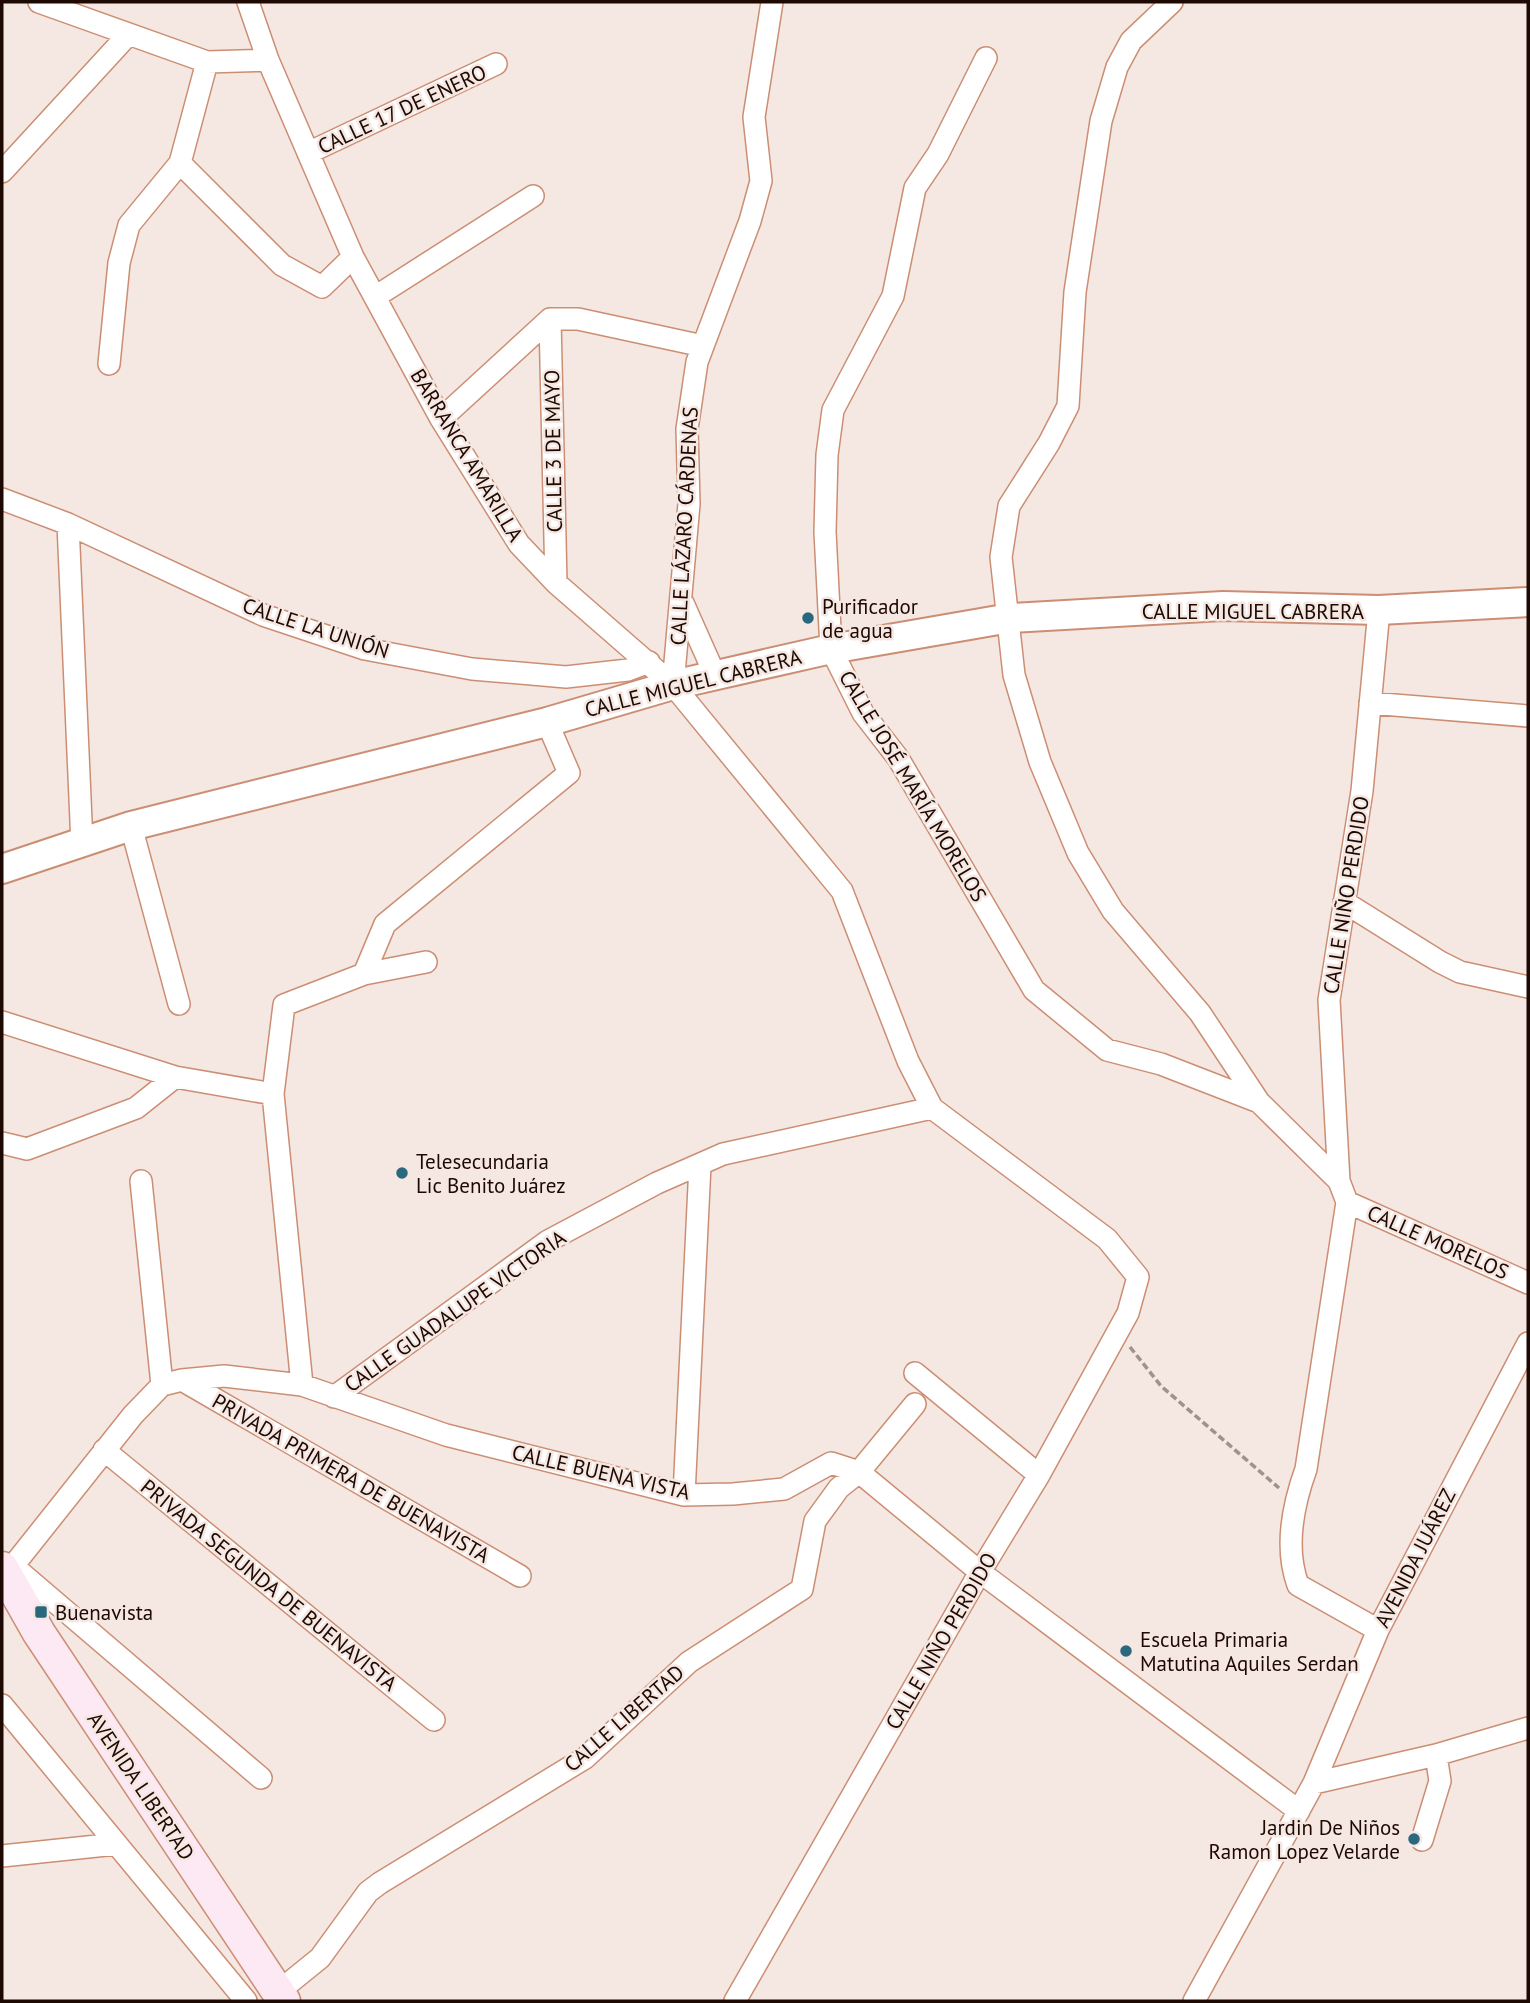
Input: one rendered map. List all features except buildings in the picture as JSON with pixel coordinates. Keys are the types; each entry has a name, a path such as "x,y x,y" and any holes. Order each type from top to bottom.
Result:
{"main road":[{"name":"AVENIDA LIBERTAD","path":"7,1569 39,1633 281,1997"}],"street":[{"path":"39,2 127,36 207,62 268,60"},
{"name":"CALLE 17 DE ENERO","path":"248,2 268,60 353,257"},
{"name":"CALLE LÁZARO CÁRDENAS","path":"673,684 683,603 689,504 687,429 697,362 750,221 761,181 754,117 772,2"},
{"path":"1172,2 1131,40 1117,67 1101,121 1075,292 1068,406 1049,443 1009,506 1002,556 1014,675 1040,762 1078,853 1113,911 1200,1013 1259,1102 1339,1181 1347,1202 1308,1455 1294,1501 1291,1565 1298,1585 1378,1630"},
{"path":"2,172 127,36"},
{"name":"CALLE JOSÉ MARÍA MORELOS","path":"986,58 938,154 915,188 893,296 834,410 827,455 825,532 831,649 863,713 898,758 1034,990 1107,1050 1161,1064 1259,1102"},
{"path":"109,364 119,263 129,225 180,163 207,62"},
{"name":"CALLE 17 DE ENERO","path":"308,153 496,64"},
{"path":"180,163 282,265 322,287 353,257"},
{"path":"375,297 533,196"},
{"name":"BARRANCA AMARILLA","path":"353,257 441,419 519,544 556,583 673,684 842,891 908,1061 932,1108"},
{"path":"441,419 550,318 578,319 703,346"},
{"name":"CALLE 3 DE MAYO","path":"550,318 556,583"},
{"name":"CALLE LA UNIÓN","path":"2,499 68,524 263,615 365,649 472,669 566,677 628,670 649,662"},
{"path":"68,524 82,844"},
{"name":"CALLE MIGUEL CABRERA","path":"2,869 82,844 131,825 547,722 673,684 831,649 1010,618 1223,606 1379,610 1528,602"},
{"path":"683,603 715,675"},
{"name":"CALLE NIÑO PERDIDO","path":"1339,1181 1329,1000 1362,791 1379,610"},
{"path":"1370,703 1528,716"},
{"path":"364,974 385,925 569,773 547,722"},
{"path":"131,825 179,1004"},
{"path":"1344,902 1440,962 1460,971 1528,987"},
{"path":"302,1385 273,1094 284,1004 364,974 426,961"},
{"path":"2,1022 175,1077 273,1094"},
{"path":"2,1143 27,1149 136,1108 175,1077"},
{"name":"CALLE NIÑO PERDIDO","path":"735,2001 980,1572 1039,1475 1128,1313 1138,1277 1107,1239 932,1108"},
{"name":"CALLE GUADALUPE VICTORIA","path":"334,1397 548,1241 657,1183 723,1154 932,1108"},
{"path":"684,1495 699,1165"},
{"path":"141,1181 172,1383 104,1450 7,1569 261,1778"},
{"name":"CALLE MORELOS","path":"1347,1202 1528,1283"},
{"name":"AVENIDA JUÁREZ","path":"1194,2001 1314,1783 1378,1630 1528,1343"},
{"path":"915,1373 1039,1475"},
{"name":"CALLE BUENA VISTA","path":"172,1383 224,1376 302,1385 446,1435 684,1495 783,1489 831,1463 859,1472 980,1572 1299,1811"},
{"name":"PRIVADA PRIMERA DE BUENAVISTA","path":"172,1383 520,1576"},
{"name":"CALLE LIBERTAD","path":"281,1997 320,1958 368,1892 584,1758 689,1662 802,1589 815,1521 839,1488 859,1472 915,1404"},
{"name":"PRIVADA SEGUNDA DE BUENAVISTA","path":"104,1450 435,1720"},
{"path":"2,1704 246,2001"},
{"path":"1314,1783 1436,1755 1528,1728"},
{"path":"1422,1840 1440,1781 1436,1755"},
{"path":"2,1856 116,1844"}],"path":[{"path":"1117,1331 1161,1385 1294,1501"}],"place":[{"name":"Purificador de agua","path":"808,618"},
{"name":"Telesecundaria Lic Benito Juárez","path":"402,1173"},
{"name":"Buenavista","path":"41,1612"},
{"name":"Escuela Primaria Matutina Aquiles Serdan","path":"1126,1651"},
{"name":"Jardin De Niños Ramon Lopez Velarde","path":"1414,1839"}]}
